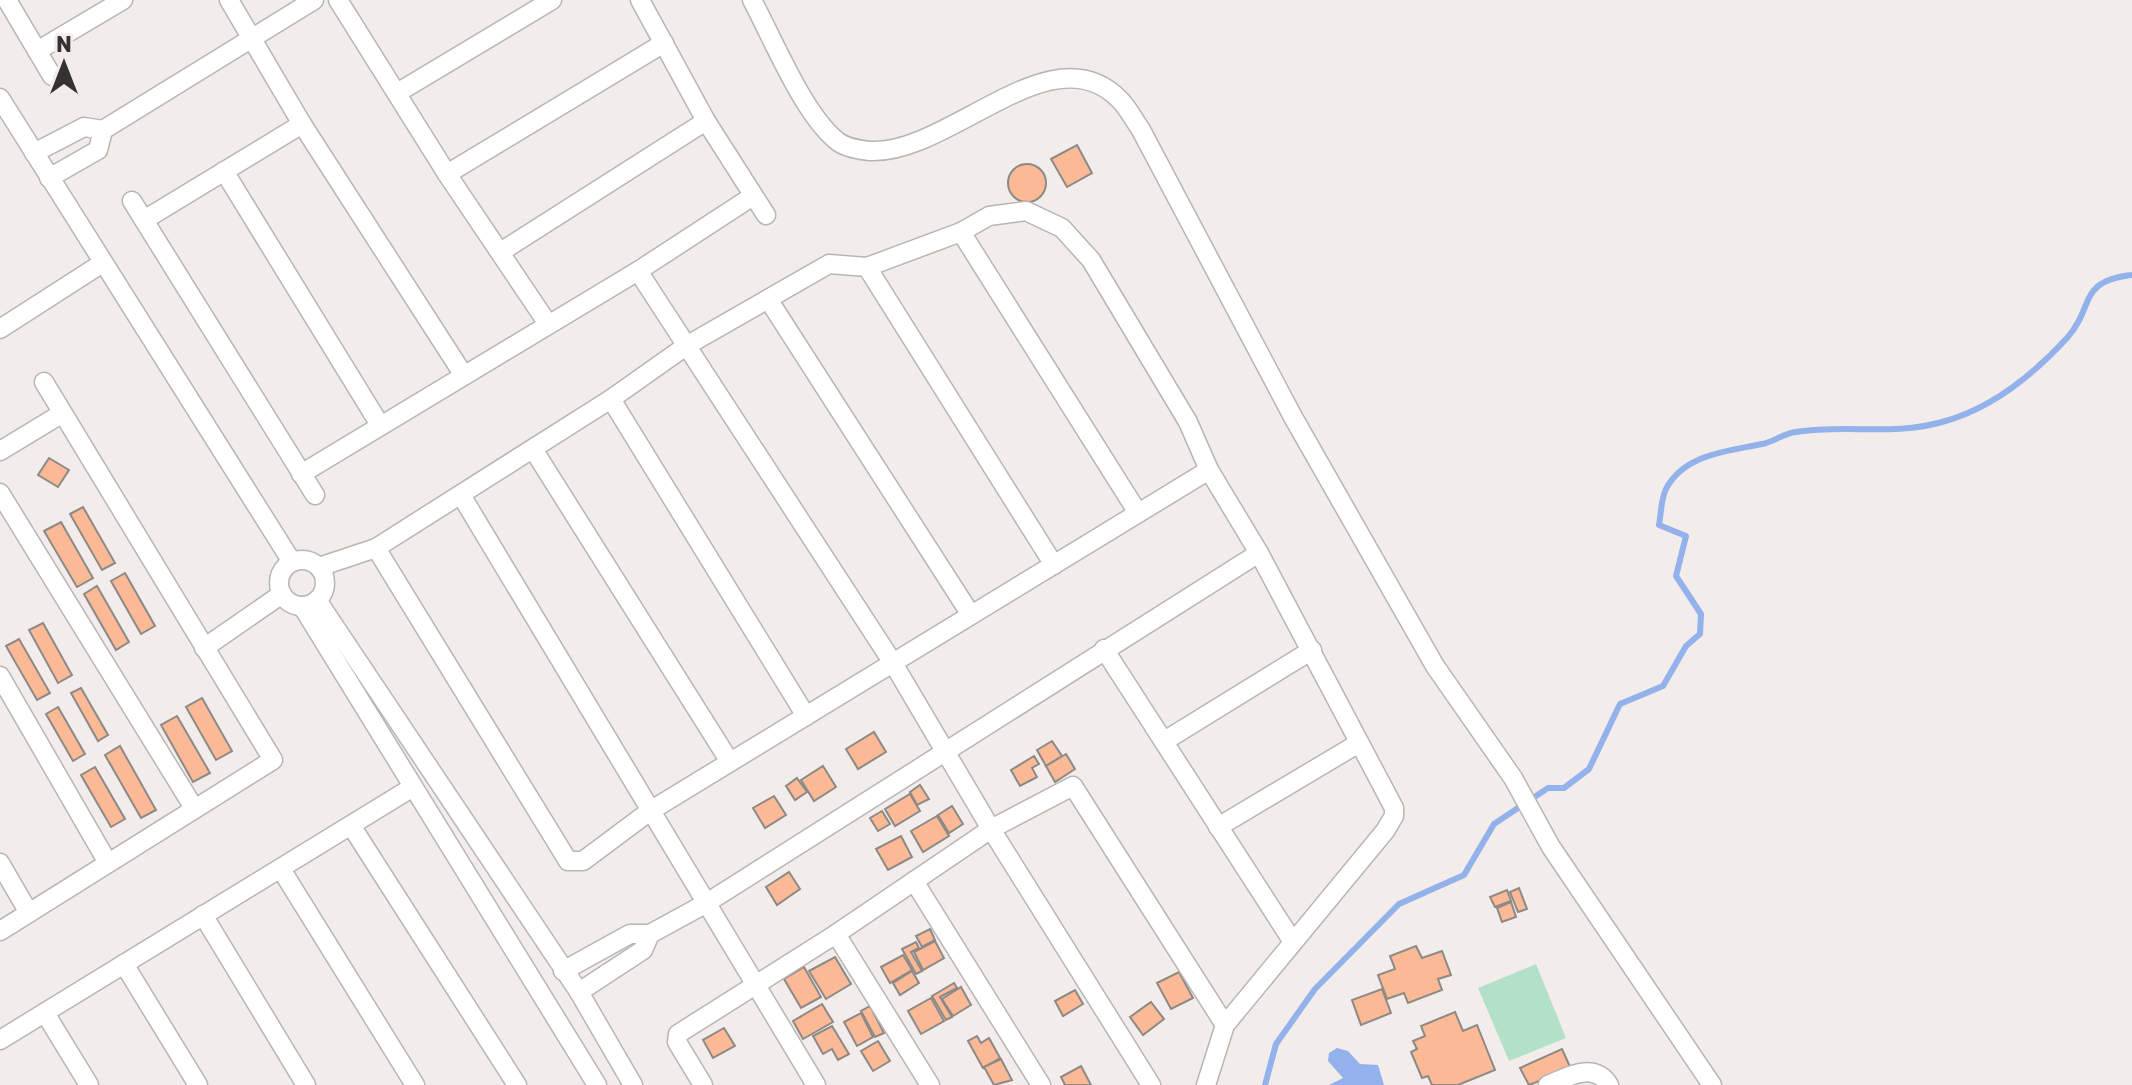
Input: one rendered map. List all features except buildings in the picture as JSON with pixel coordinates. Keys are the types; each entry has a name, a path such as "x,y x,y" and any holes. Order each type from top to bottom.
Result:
{"street":[{"path":"7,0 52,76"},
{"path":"37,51 121,0"},
{"path":"229,0 302,124 463,374"},
{"path":"34,153 84,127 103,130 314,0"},
{"path":"338,0 447,174 502,251 548,324"},
{"path":"397,93 529,6 552,0"},
{"path":"640,0 706,121 766,215"},
{"path":"752,0 818,120 838,142 863,151 891,152 924,141 1045,79 1074,76 1098,84 1120,99 1141,130 1293,417 1435,666 1513,778 1551,847 1712,1085"},
{"path":"447,174 664,43"},
{"path":"0,98 101,264 204,420 292,562"},
{"path":"502,251 706,121"},
{"path":"144,220 302,124"},
{"path":"49,178 98,150 103,130"},
{"path":"224,171 380,425"},
{"path":"301,474 638,271 753,196"},
{"path":"132,201 315,495"},
{"path":"319,567 376,548 611,399 686,346 829,264 867,267 961,232 989,216 1026,211 1062,228 1099,273 1188,422 1209,470 1259,553 1394,808 1394,816 1225,1025 1206,1085"},
{"path":"961,232 1138,513"},
{"path":"0,329 101,264"},
{"path":"867,267 1054,565"},
{"path":"638,271 893,663 991,829 1151,1085"},
{"path":"768,299 971,615"},
{"path":"0,931 273,760 44,382"},
{"path":"611,399 806,716"},
{"path":"0,451 61,414"},
{"path":"533,449 730,762"},
{"path":"376,548 568,861 583,861 650,811 1209,470"},
{"path":"0,493 194,808"},
{"path":"461,495 754,987 816,1085"},
{"path":"563,971 630,934 650,934 705,904 1259,553"},
{"path":"310,603 325,588 319,567 306,560 292,562 281,573 282,594 287,600 310,603 579,992 633,1085"},
{"path":"204,648 282,594"},
{"path":"310,603 413,787 597,1085"},
{"path":"1104,649 1166,740 1293,942"},
{"path":"1166,740 1312,650"},
{"path":"0,676 108,863"},
{"path":"1218,827 1359,743"},
{"path":"703,1085 677,1042 678,1034 836,934 991,829 1064,788 1073,786 1079,790 1225,1025"},
{"path":"0,1040 413,787"},
{"path":"352,827 517,1085"},
{"path":"0,863 29,913"},
{"path":"281,869 415,1085"},
{"path":"914,881 1041,1085"},
{"path":"203,915 306,1085"},
{"path":"579,992 643,950 650,934"},
{"path":"836,934 930,1085"},
{"path":"124,964 198,1085"},
{"path":"45,1013 89,1085"},
{"path":"1548,1085 1580,1071 1595,1073 1609,1085"}],"green space":[{"path":"1536,964 1566,1038 1509,1061 1478,988"}],"water":[{"path":"1337,1048 1348,1051 1360,1064 1378,1065 1384,1085 1329,1085 1343,1078 1328,1061 1329,1053"}],"waterway":[{"path":"1265,1085 1276,1044 1315,989 1399,904 1464,875 1494,824 1548,788 1564,788 1589,769 1620,704 1663,686 1686,646 1700,634 1701,614 1676,576 1686,536 1659,525 1664,493 1674,477 1684,468 1708,456 1766,443 1792,433 1924,426 1977,409 2010,389 2054,352 2076,327 2095,289 2115,278 2132,275"}]}
